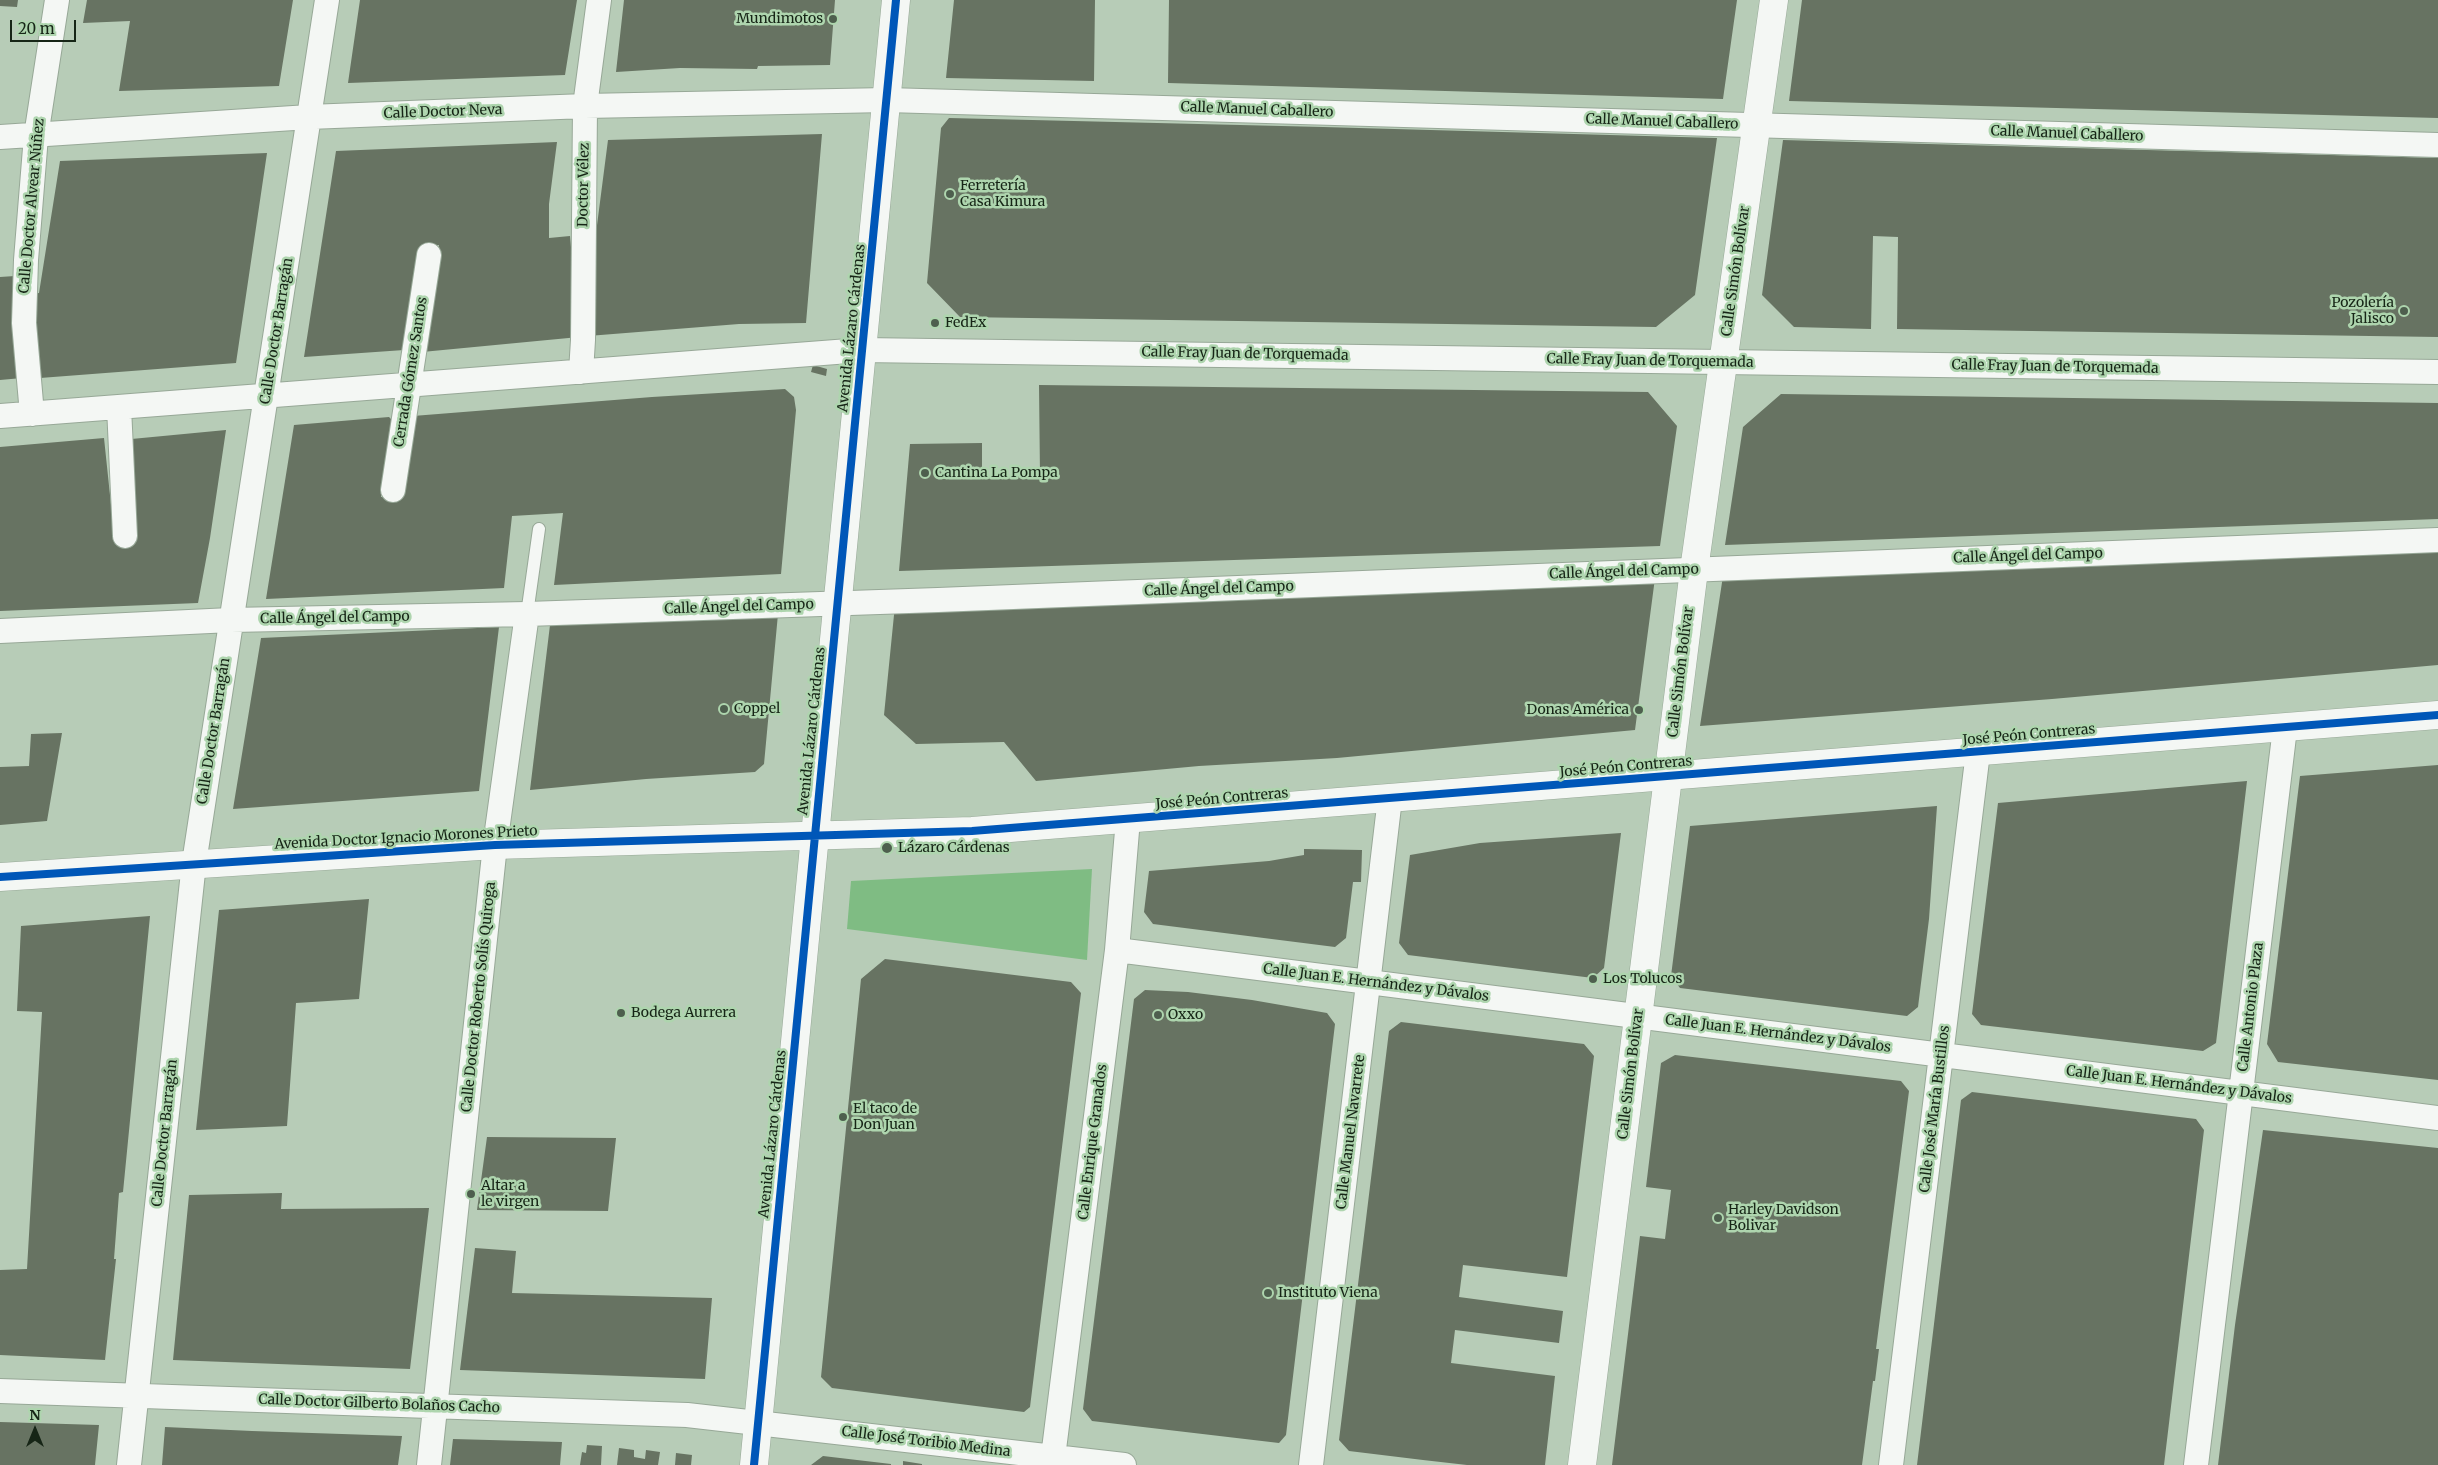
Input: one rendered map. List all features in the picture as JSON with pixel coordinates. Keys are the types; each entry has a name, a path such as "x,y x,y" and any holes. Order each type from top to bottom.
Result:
{"main road":[{"name":"Avenida Lázaro Cárdenas","path":"754,1465 896,0"},
{"name":"Calle Simón Bolívar","path":"1582,1465 1694,570 1758,125 1774,0"},
{"name":"José Peón Contreras","path":"815,834 972,830 1128,819 2438,716"},
{"name":"Avenida Doctor Ignacio Morones Prieto","path":"0,877 495,844 815,834"}],"street":[{"name":"Calle Doctor Alvear Núñez","path":"32,414 24,323 26,260 36,136 57,0"},
{"name":"Calle Doctor Barragán","path":"129,1465 194,863 268,396 327,0"},
{"name":"Doctor Vélez","path":"580,372 583,340 585,106 598,0"},
{"name":"Calle Doctor Neva","path":"0,137 309,117 585,106 886,100"},
{"name":"Calle Manuel Caballero","path":"886,100 2438,145"},
{"name":"Cerrada Gómez Santos","path":"393,490 429,254"},
{"name":"Calle Fray Juan de Torquemada","path":"0,416 862,350 2438,372"},
{"path":"119,407 125,536"},
{"name":"Calle Ángel del Campo","path":"0,631 231,620 527,614 837,603 2438,540"},
{"name":"Calle Doctor Roberto Solís Quiroga","path":"429,1465 437,1406 495,844 527,614"},
{"name":"Calle Antonio Plaza","path":"2196,1465 2284,728"},
{"name":"Calle José María Bustillos","path":"1890,1465 1978,752"},
{"name":"Calle Manuel Navarrete","path":"1311,1465 1390,798"},
{"name":"Calle Enrique Granados","path":"1053,1461 1117,950 1128,819"},
{"name":"Calle Juan E. Hernández y Dávalos","path":"1117,950 2438,1118"},
{"name":"Calle Doctor Gilberto Bolaños Cacho","path":"0,1391 687,1415 758,1422"},
{"name":"Calle José Toribio Medina","path":"758,1422 1053,1461 1124,1465"}],"lane":[{"name":"Calle Doctor Roberto Solís Quiroga","path":"527,614 539,529"}],"green space":[{"name":"Lázaro Cárdenas","path":"1092,869 1087,960 847,929 851,881"}],"building":[{"path":"0,0 18,0 17,7 0,6"},
{"path":"87,0 293,0 279,86 119,91 130,21 83,23"},
{"path":"360,0 577,0 565,75 348,83"},
{"path":"624,0 835,0 830,65 758,66 757,69 680,68 616,72"},
{"path":"954,0 1095,0 1094,81 946,78"},
{"path":"1169,0 1737,0 1723,99 1168,83"},
{"path":"1802,0 2438,0 2438,118 1789,101"},
{"path":"949,118 1717,138 1695,295 1656,327 960,317 927,283 941,128"},
{"path":"822,134 806,323 739,324 588,336 596,233 608,140"},
{"path":"1783,140 2438,158 2438,337 1897,329 1898,237 1873,236 1871,329 1794,327 1762,295"},
{"path":"557,142 549,204 549,238 570,236 579,337 422,352 439,245 419,247 404,350 304,357 336,151"},
{"path":"267,153 236,363 40,378 32,294 39,293 60,161"},
{"path":"15,276 22,378 0,380 0,277"},
{"path":"813,365 827,369 826,376 811,372"},
{"path":"1039,385 1648,392 1677,426 1660,546 899,571 910,444 982,443 982,476 1040,476"},
{"path":"785,389 794,397 796,410 781,574 554,585 563,513 512,516 504,588 266,599 294,425 389,417 392,420 381,497 400,498 413,416 652,397"},
{"path":"1781,394 2438,403 2438,519 1725,545 1743,427"},
{"path":"226,430 198,603 0,611 0,447 104,438 115,543 127,542 121,440"},
{"path":"2438,552 2438,665 2052,699 1700,726 1723,576"},
{"path":"1655,578 1635,730 1337,758 1199,766 1036,781 1004,742 916,744 884,715 895,605"},
{"path":"778,614 764,764 755,772 646,779 530,790 550,625"},
{"path":"499,627 479,791 233,809 261,638"},
{"path":"62,733 47,821 0,825 0,767 29,766 31,734"},
{"path":"2438,765 2438,1080 2278,1062 2267,1044 2300,776"},
{"path":"2247,781 2216,1043 2203,1051 1981,1025 1972,1014 1998,803"},
{"path":"1937,806 1929,919 1918,1007 1907,1016 1680,988 1671,976 1690,826"},
{"path":"1621,833 1604,968 1593,978 1408,955 1399,943 1410,855 1480,843"},
{"path":"1304,849 1362,850 1361,882 1353,882 1346,938 1335,947 1153,924 1144,912 1149,871 1269,861 1304,855"},
{"path":"369,899 359,999 296,1003 287,1126 196,1130 219,910"},
{"path":"150,916 123,1192 119,1193 114,1259 116,1259 105,1360 0,1355 0,1270 27,1269 42,1012 17,1011 21,926"},
{"path":"885,959 1071,982 1081,993 1030,1407 1024,1412 832,1388 821,1377 861,979"},
{"path":"1145,990 1188,992 1252,1000 1327,1013 1335,1024 1286,1435 1279,1443 1092,1421 1083,1409 1134,999"},
{"path":"1401,1022 1584,1044 1594,1056 1567,1277 1463,1265 1459,1297 1563,1311 1559,1343 1455,1330 1451,1363 1555,1376 1545,1465 1467,1465 1423,1460 1349,1451 1339,1440 1389,1031"},
{"path":"1675,1055 1901,1081 1909,1091 1876,1349 1879,1349 1875,1381 1873,1381 1862,1465 1612,1465 1640,1236 1665,1239 1671,1190 1646,1187 1661,1063"},
{"path":"1972,1092 2196,1119 2204,1130 2164,1465 1917,1465 1961,1100"},
{"path":"2263,1130 2438,1148 2438,1465 2218,1465 2235,1325"},
{"path":"487,1137 616,1138 608,1211 477,1210"},
{"path":"282,1193 281,1209 429,1208 410,1369 173,1360 189,1195"},
{"path":"475,1248 516,1251 512,1293 712,1298 705,1379 460,1370"},
{"path":"0,1422 99,1425 95,1465 0,1465"},
{"path":"165,1427 402,1436 398,1465 162,1465"},
{"path":"453,1439 562,1442 560,1465 450,1465"},
{"path":"587,1445 602,1446 601,1465 580,1465 582,1452 586,1453"},
{"path":"619,1448 634,1450 634,1457 645,1459 646,1450 660,1452 658,1465 617,1465"},
{"path":"676,1453 692,1455 691,1465 675,1465"},
{"path":"823,1456 891,1464 891,1465 811,1465"},
{"path":"903,1461 922,1464 922,1465 903,1465"}],"cycle path":[{"path":"754,1465 896,0"},
{"path":"0,877 495,845 972,831 2438,715"}],"place":[{"name":"Mundimotos","path":"833,19"},
{"name":"Ferretería Casa Kimura","path":"950,194"},
{"name":"Pozolería Jalisco","path":"2404,311"},
{"name":"FedEx","path":"935,323"},
{"name":"Cantina La Pompa","path":"925,473"},
{"name":"Coppel","path":"724,709"},
{"name":"Donas América","path":"1639,710"},
{"name":"Lázaro Cárdenas","path":"887,848"},
{"name":"Los Tolucos","path":"1593,979"},
{"name":"Bodega Aurrera","path":"621,1013"},
{"name":"Oxxo","path":"1158,1015"},
{"name":"El taco de Don Juan","path":"843,1117"},
{"name":"Altar a le virgen","path":"471,1194"},
{"name":"Harley Davidson Bolivar","path":"1718,1218"},
{"name":"Instituto Viena","path":"1268,1293"}]}
